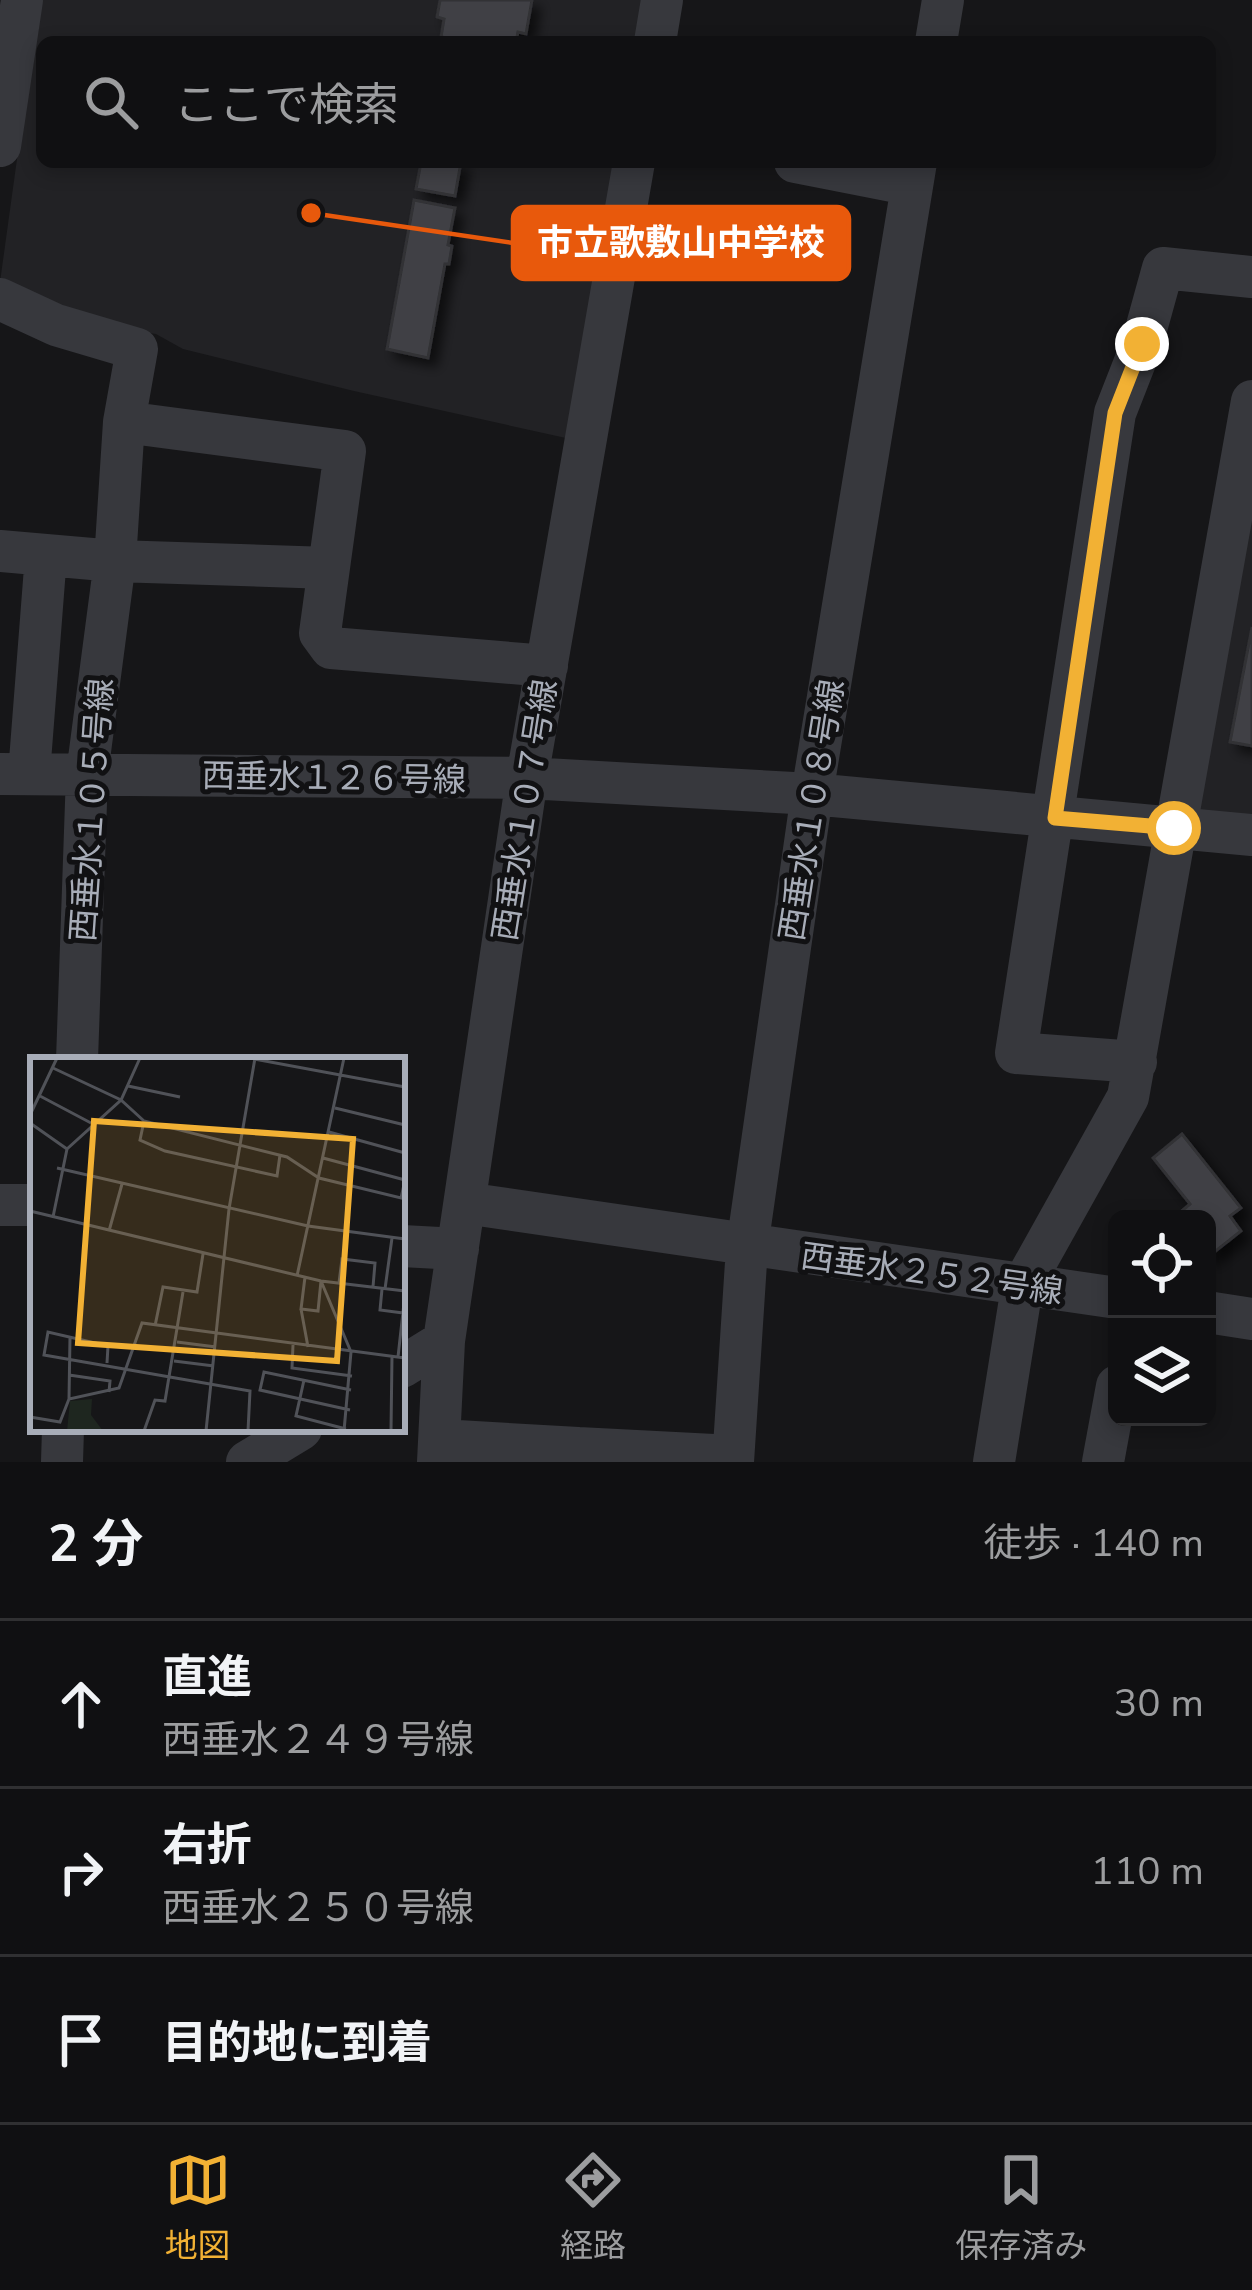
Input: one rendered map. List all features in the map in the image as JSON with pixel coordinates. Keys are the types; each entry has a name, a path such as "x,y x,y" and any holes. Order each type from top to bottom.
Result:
{"street":[{"path":"0,146 22,0"},
{"path":"656,36 662,0"},
{"path":"937,36 943,0"},
{"name":"西垂水１０７号線","path":"439,1451 445,1341 527,778 633,168"},
{"path":"854,168 914,174"},
{"name":"西垂水１０８号線","path":"733,1459 747,1246 812,794 914,174"},
{"path":"1136,1062 1016,1053 1115,413 1142,344 1162,268 1252,277"},
{"name":"西垂水１０５号線","path":"0,298 56,325 137,349 124,422 115,561 87,774 76,1057"},
{"path":"994,1462 1022,1288 1128,1097 1252,401"},
{"path":"124,422 345,452 320,633 331,648 547,666"},
{"path":"0,551 115,561 329,568"},
{"path":"15,774 46,555"},
{"name":"西垂水１２６号線","path":"15,774 527,778 812,794 1252,835"},
{"name":"西垂水２５２号線","path":"465,1203 1108,1297"},
{"path":"405,1246 458,1249"},
{"path":"1216,1313 1252,1319"},
{"path":"405,1339 445,1341"},
{"path":"405,1365 445,1341"},
{"path":"1103,1462 1110,1426"},
{"path":"62,1462 63,1432"},
{"path":"248,1462 296,1432"},
{"path":"439,1451 733,1459"}],"shaded area":[{"path":"39,0 651,0 645,36 36,36 36,168 622,168 575,440 183,349 156,334 129,330 0,282"},
{"path":"1252,480 1252,818 1188,815"}],"building":[{"path":"440,0 532,0 526,34 518,32 517,36 441,36 444,19 437,17"},
{"path":"420,168 460,168 455,196 416,189"},
{"path":"414,200 455,208 449,264 445,264 428,358 387,349"},
{"path":"1252,627 1252,746 1230,742"},
{"path":"1182,1134 1241,1208 1230,1216 1241,1231 1216,1251 1216,1210 1183,1210 1190,1204 1153,1158"}],"place":[{"name":"市立歌敷山中学校","path":"311,213"}],"route":[{"path":"1142,344 1115,413 1055,818 1174,828"}]}
